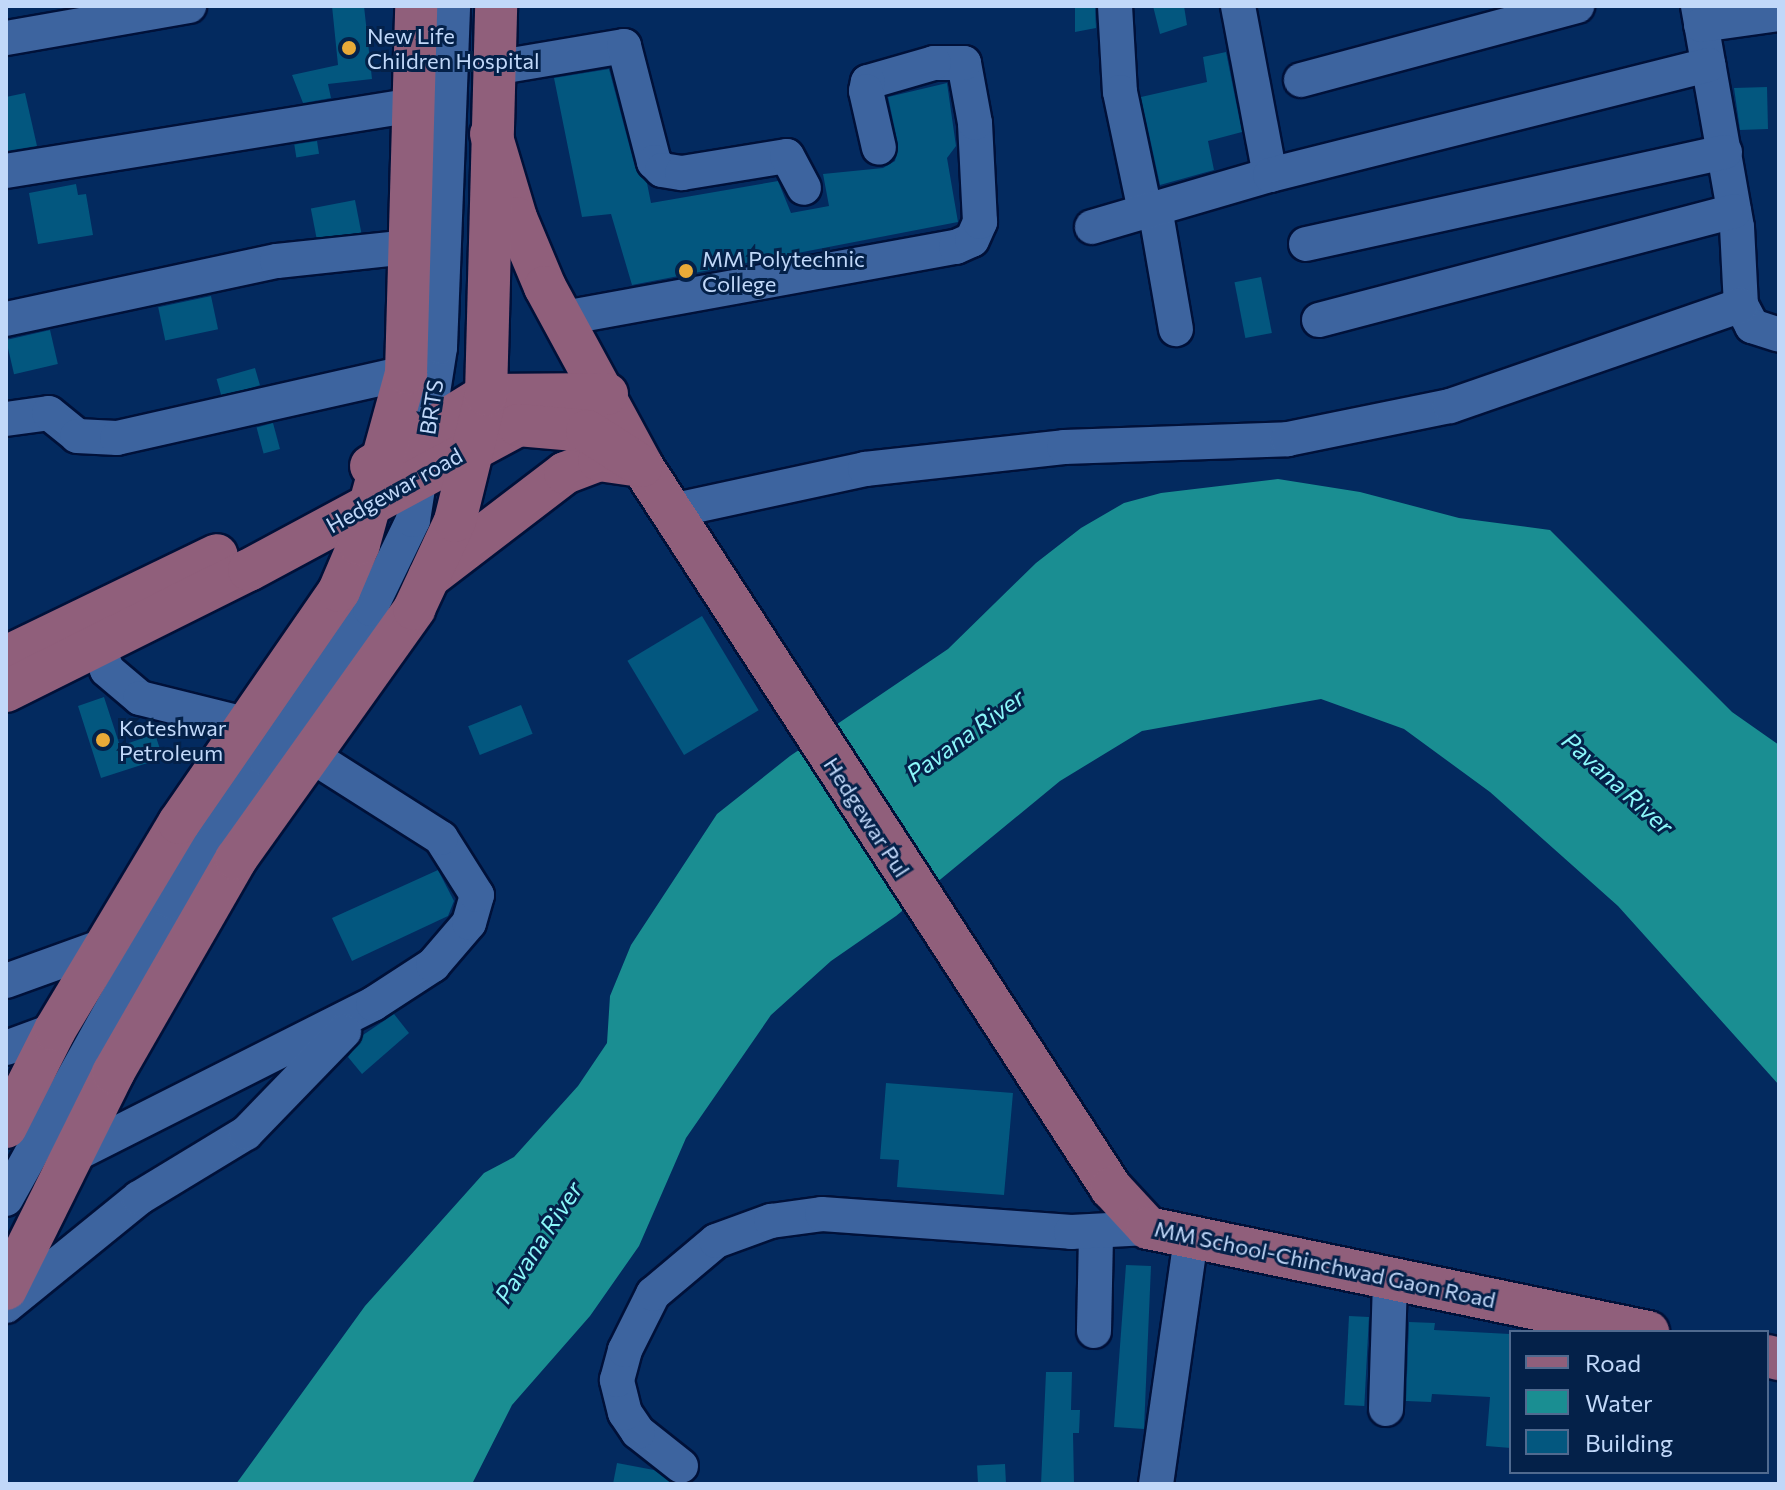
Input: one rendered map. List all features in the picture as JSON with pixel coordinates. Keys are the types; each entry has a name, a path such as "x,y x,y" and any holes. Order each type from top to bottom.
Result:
{"main road":[{"name":"Hedgewar road","path":"6,691 93,631 382,459 406,373 407,247 416,6"},
{"name":"Hedgewar road","path":"6,657 93,631 249,570 475,445 486,395 496,6"},
{"name":"Hedgewar Pul","path":"491,134 516,218 564,318 607,394 642,466 781,687 953,948"},
{"path":"6,1127 55,1030 179,823 339,591 372,500 382,459 486,395 607,394"},
{"path":"6,1289 68,1158 236,859 414,609 455,521 475,445 518,425 587,431 642,466"},
{"path":"429,577 565,473 599,460 642,466"},
{"name":"MM School-Chinchwad Gaon Road","path":"953,948 1111,1188 1148,1228 1638,1330"}],"street":[{"path":"6,38 189,6"},
{"name":"BRTS","path":"6,1199 171,902 264,757 370,609 413,520 440,347 453,6"},
{"path":"1115,6 1120,92 1176,329"},
{"path":"1238,6 1270,175"},
{"path":"1301,80 1577,6"},
{"path":"1779,14 1700,16 1734,211 1741,305 1752,326 1779,335"},
{"path":"494,68 624,46 654,162 662,170 682,173 787,156 804,188"},
{"path":"564,318 956,247 972,240 980,222 975,123 964,63 934,63 868,82 866,91 879,148"},
{"path":"1092,227 1270,175 1708,65"},
{"path":"6,171 413,105"},
{"path":"1306,244 1725,152"},
{"path":"1319,320 1734,211"},
{"path":"6,319 277,261 407,247"},
{"path":"671,511 865,469 1064,447 1288,439 1450,406 1741,305"},
{"path":"6,419 49,413 77,436 117,438 406,373"},
{"path":"93,631 107,670 140,698 248,725"},
{"path":"68,1158 373,1004 433,965 469,923 477,895 441,838 310,755"},
{"path":"6,981 106,945"},
{"path":"6,1306 139,1198 246,1133 373,1004"},
{"path":"6,1048 55,1030"},
{"path":"681,1466 638,1432 625,1413 617,1380 625,1350 653,1294 716,1241 771,1221 822,1214 1096,1232 1148,1228"},
{"path":"1094,1331 1096,1232"},
{"path":"1156,1484 1191,1238"},
{"path":"1386,1409 1390,1279"}],"water":[{"name":"Pavana River","path":"1278,479 1360,492 1459,518 1550,530 1732,712 1779,745 1779,1085 1618,906 1490,792 1404,729 1321,699 1142,731 1060,781 896,916 831,961 771,1015 686,1138 639,1246 590,1316 512,1405 472,1484 236,1484 365,1306 484,1173 514,1157 578,1086 607,1043 610,996 631,945 717,814 790,756 948,649 1036,563 1081,528 1124,503 1161,493"}],"building":[{"path":"332,6 364,6 372,79 328,84 331,98 303,103 292,75 338,65"},
{"path":"1075,6 1095,6 1096,28 1075,32"},
{"path":"1153,6 1184,6 1187,25 1160,34"},
{"path":"1226,52 1242,132 1208,141 1214,170 1160,185 1141,97 1207,82 1203,57"},
{"path":"609,69 635,167 647,183 651,203 778,181 791,213 829,206 823,174 883,168 895,161 898,144 888,97 947,83 956,146 947,158 958,222 632,285 611,214 582,217 554,78"},
{"path":"1767,87 1768,129 1740,130 1734,88"},
{"path":"25,93 37,146 6,151 6,97"},
{"path":"317,141 319,154 296,157 294,145"},
{"path":"76,184 78,195 86,194 93,235 38,244 29,193"},
{"path":"355,200 361,232 317,241 311,209"},
{"path":"1261,277 1272,333 1245,338 1234,282"},
{"path":"211,296 218,329 165,340 158,307"},
{"path":"50,330 58,364 14,374 6,340"},
{"path":"255,368 260,385 222,396 217,379"},
{"path":"273,423 280,449 264,453 257,427"},
{"path":"702,616 759,710 684,755 627,661"},
{"name":"Koteshwar Petroleum","path":"104,697 120,746 155,734 163,758 101,778 78,706"},
{"path":"521,705 533,734 480,755 468,726"},
{"path":"438,870 454,901 448,916 352,961 332,918"},
{"path":"394,1014 409,1033 362,1074 348,1057 363,1035"},
{"path":"886,1083 1013,1093 1004,1195 897,1187 899,1160 880,1159"},
{"path":"1126,1265 1151,1266 1144,1429 1114,1427"},
{"path":"1349,1316 1369,1317 1364,1406 1344,1405"},
{"path":"1409,1322 1435,1323 1434,1330 1509,1334 1509,1448 1486,1446 1490,1397 1432,1394 1431,1402 1406,1401"},
{"path":"1046,1372 1072,1372 1071,1410 1080,1410 1079,1433 1073,1433 1074,1484 1041,1484"},
{"path":"617,1463 654,1470 674,1484 613,1484"},
{"path":"1005,1464 1006,1484 978,1484 977,1465"}],"place":[{"name":"New Life Children Hospital","path":"349,48"},
{"name":"MM Polytechnic College","path":"686,271"},
{"name":"Koteshwar Petroleum","path":"103,740"}]}
